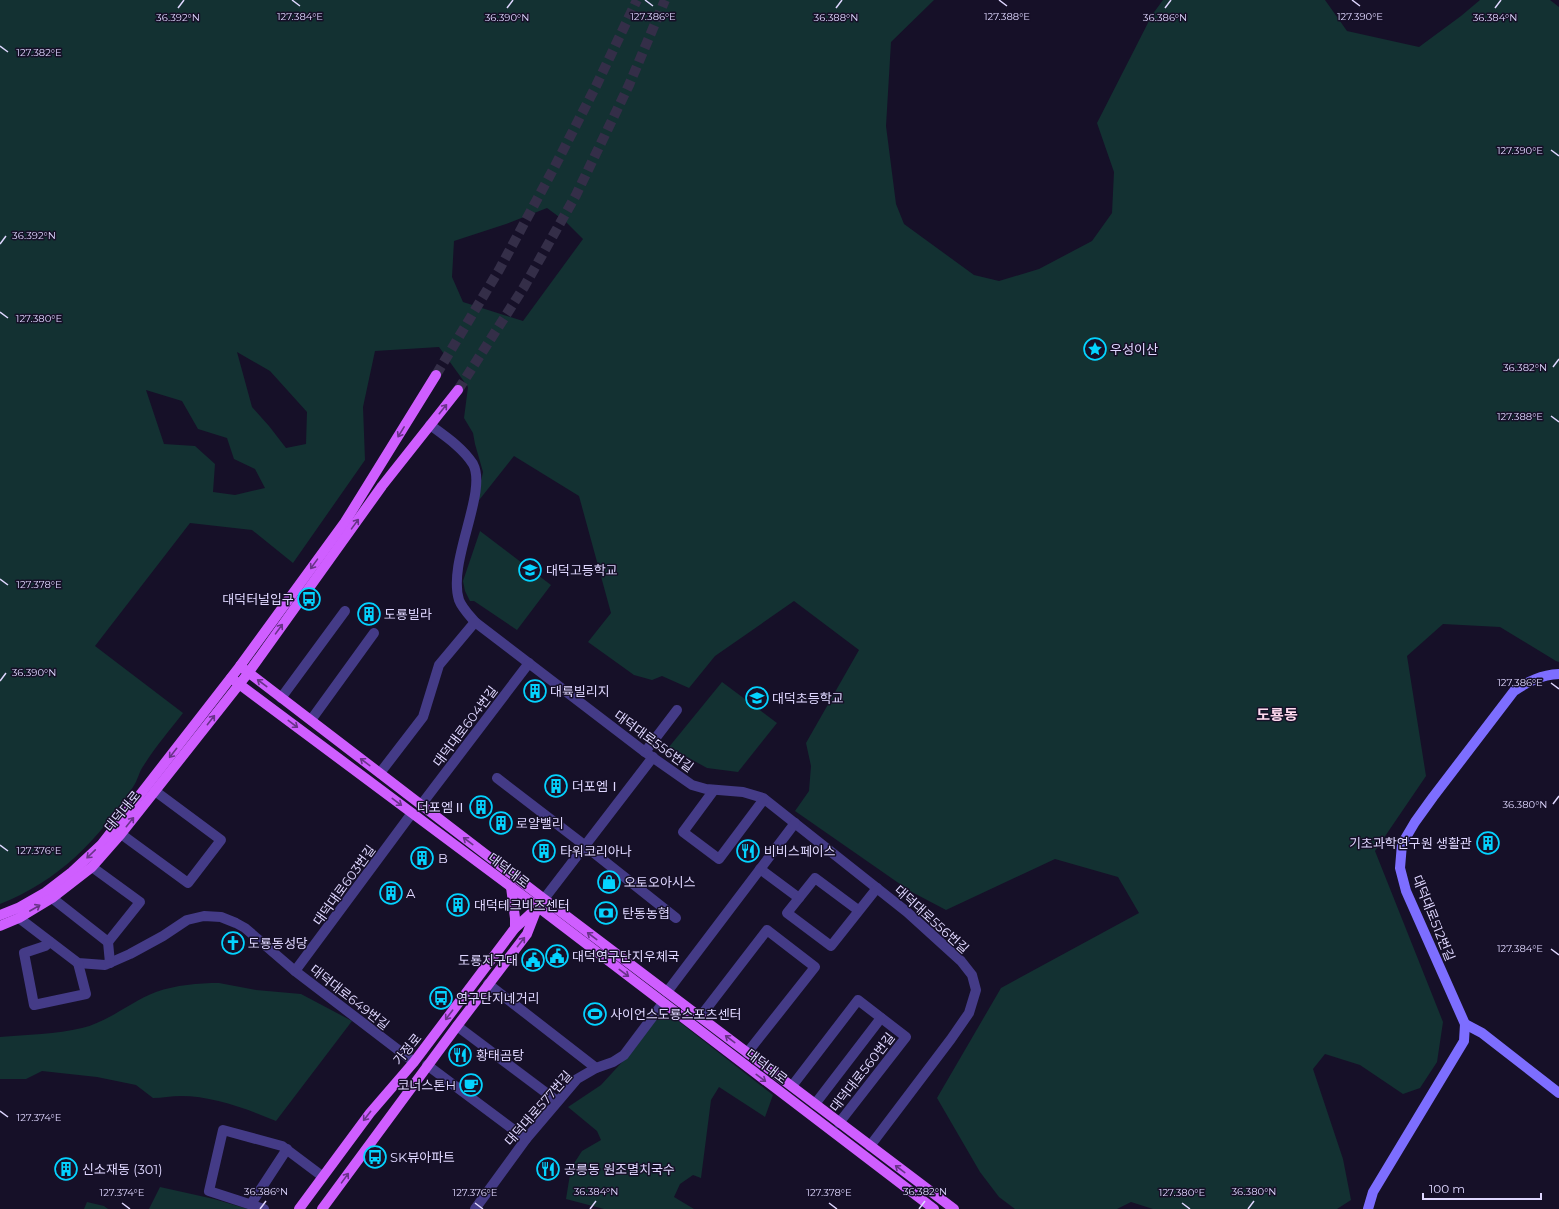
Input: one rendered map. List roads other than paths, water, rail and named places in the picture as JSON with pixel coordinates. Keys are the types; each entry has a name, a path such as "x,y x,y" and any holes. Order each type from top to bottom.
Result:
{"main road":[{"path":"244,669 345,522 436,375"},
{"path":"244,669 382,486 458,390"},
{"name":"대덕대로","path":"0,926 19,918 52,898 92,867 121,834 155,791 244,669 544,899 954,1209"},
{"name":"대덕대로","path":"235,681 538,907 934,1209"},
{"name":"대덕대로","path":"0,916 18,908 46,892 72,872 101,845 235,681"},
{"path":"511,887 515,928"},
{"name":"가정로","path":"299,1209 370,1113 414,1062 515,928 538,907"},
{"name":"가정로","path":"322,1209 456,1026 527,934 538,907"}],"street":[{"name":"대덕대로556번길","path":"430,425 465,454 474,466 476,473 476,486 456,580 459,601 475,622 692,785 714,790 743,792 764,799 907,912 961,961 972,975 976,990 969,1013 870,1146"},
{"path":"281,698 345,611"},
{"path":"380,773 423,717 439,665 475,622"},
{"path":"310,720 374,634"},
{"name":"대덕대로604번길","path":"421,805 529,664"},
{"name":"대덕대로512번길","path":"1465,1024 1406,891 1400,868 1402,844 1415,822 1437,791 1514,691 1528,681 1545,675 1559,674"},
{"path":"544,899 585,846 649,754 677,710"},
{"path":"497,778 676,918"},
{"path":"714,790 683,832 719,859 764,799"},
{"path":"121,834 188,883 221,840 155,791"},
{"name":"대덕대로603번길","path":"295,971 412,813"},
{"path":"667,992 794,823"},
{"path":"92,867 140,902 108,942 110,963"},
{"path":"760,869 799,898"},
{"path":"858,910 815,878 787,913 831,946 858,910 877,888"},
{"path":"52,898 108,942"},
{"name":"가정로","path":"538,907 544,899"},
{"name":"대덕대로649번길","path":"78,963 105,965 130,954 163,936 187,920 204,916 221,917 245,928 295,971 414,1062"},
{"path":"19,918 78,963 86,994 34,1005 24,953 45,946 50,942"},
{"path":"700,1016 767,930 815,967 747,1053"},
{"path":"488,984 596,1068"},
{"name":"대덕대로560번길","path":"792,1086 858,1000 906,1037 839,1122"},
{"name":"대덕대로577번길","path":"475,1209 526,1139 577,1079 624,1055 663,1003"},
{"path":"815,1104 881,1018"},
{"path":"1368,1209 1373,1192 1464,1040 1465,1024 1482,1034 1559,1093"},
{"path":"456,1026 557,1101"},
{"name":"가정로","path":"427,1065 526,1139"},
{"path":"264,1209 209,1191 223,1130 282,1146 322,1176"},
{"path":"251,1204 287,1149"}],"tunnel":[{"path":"436,375 499,270 555,166 596,86 637,0"},
{"path":"458,390 524,287 576,195 629,85 665,0"}],"place":[{"name":"우성이산","path":"1095,349"},
{"name":"대덕고등학교","path":"530,570"},
{"name":"대덕터널입구","path":"309,599"},
{"name":"도룡빌라","path":"369,614"},
{"name":"대륙빌리지","path":"535,691"},
{"name":"대덕초등학교","path":"757,698"},
{"name":"더포엠Ⅰ","path":"556,786"},
{"name":"더포엠Ⅱ","path":"481,807"},
{"name":"로얄밸리","path":"501,823"},
{"name":"기초과학연구원 생활관","path":"1488,843"},
{"name":"타워코리아나","path":"544,851"},
{"name":"비비스페이스","path":"748,851"},
{"name":"B","path":"422,858"},
{"name":"오토오아시스","path":"609,882"},
{"name":"A","path":"391,893"},
{"name":"대덕테크비즈센터","path":"458,905"},
{"name":"탄동농협","path":"606,913"},
{"name":"도룡동성당","path":"233,943"},
{"name":"대덕연구단지우체국","path":"557,956"},
{"name":"도룡지구대","path":"533,960"},
{"name":"연구단지네거리","path":"441,998"},
{"name":"사이언스도룡스포츠센터","path":"595,1014"},
{"name":"황태곰탕","path":"460,1055"},
{"name":"코너스톤H","path":"471,1085"},
{"name":"SK뷰아파트","path":"375,1157"},
{"name":"신소재동 (301)","path":"66,1169"},
{"name":"공릉동 원조멸치국수","path":"548,1169"}],"district":[{"name":"도룡동","path":"1277,714"}]}
